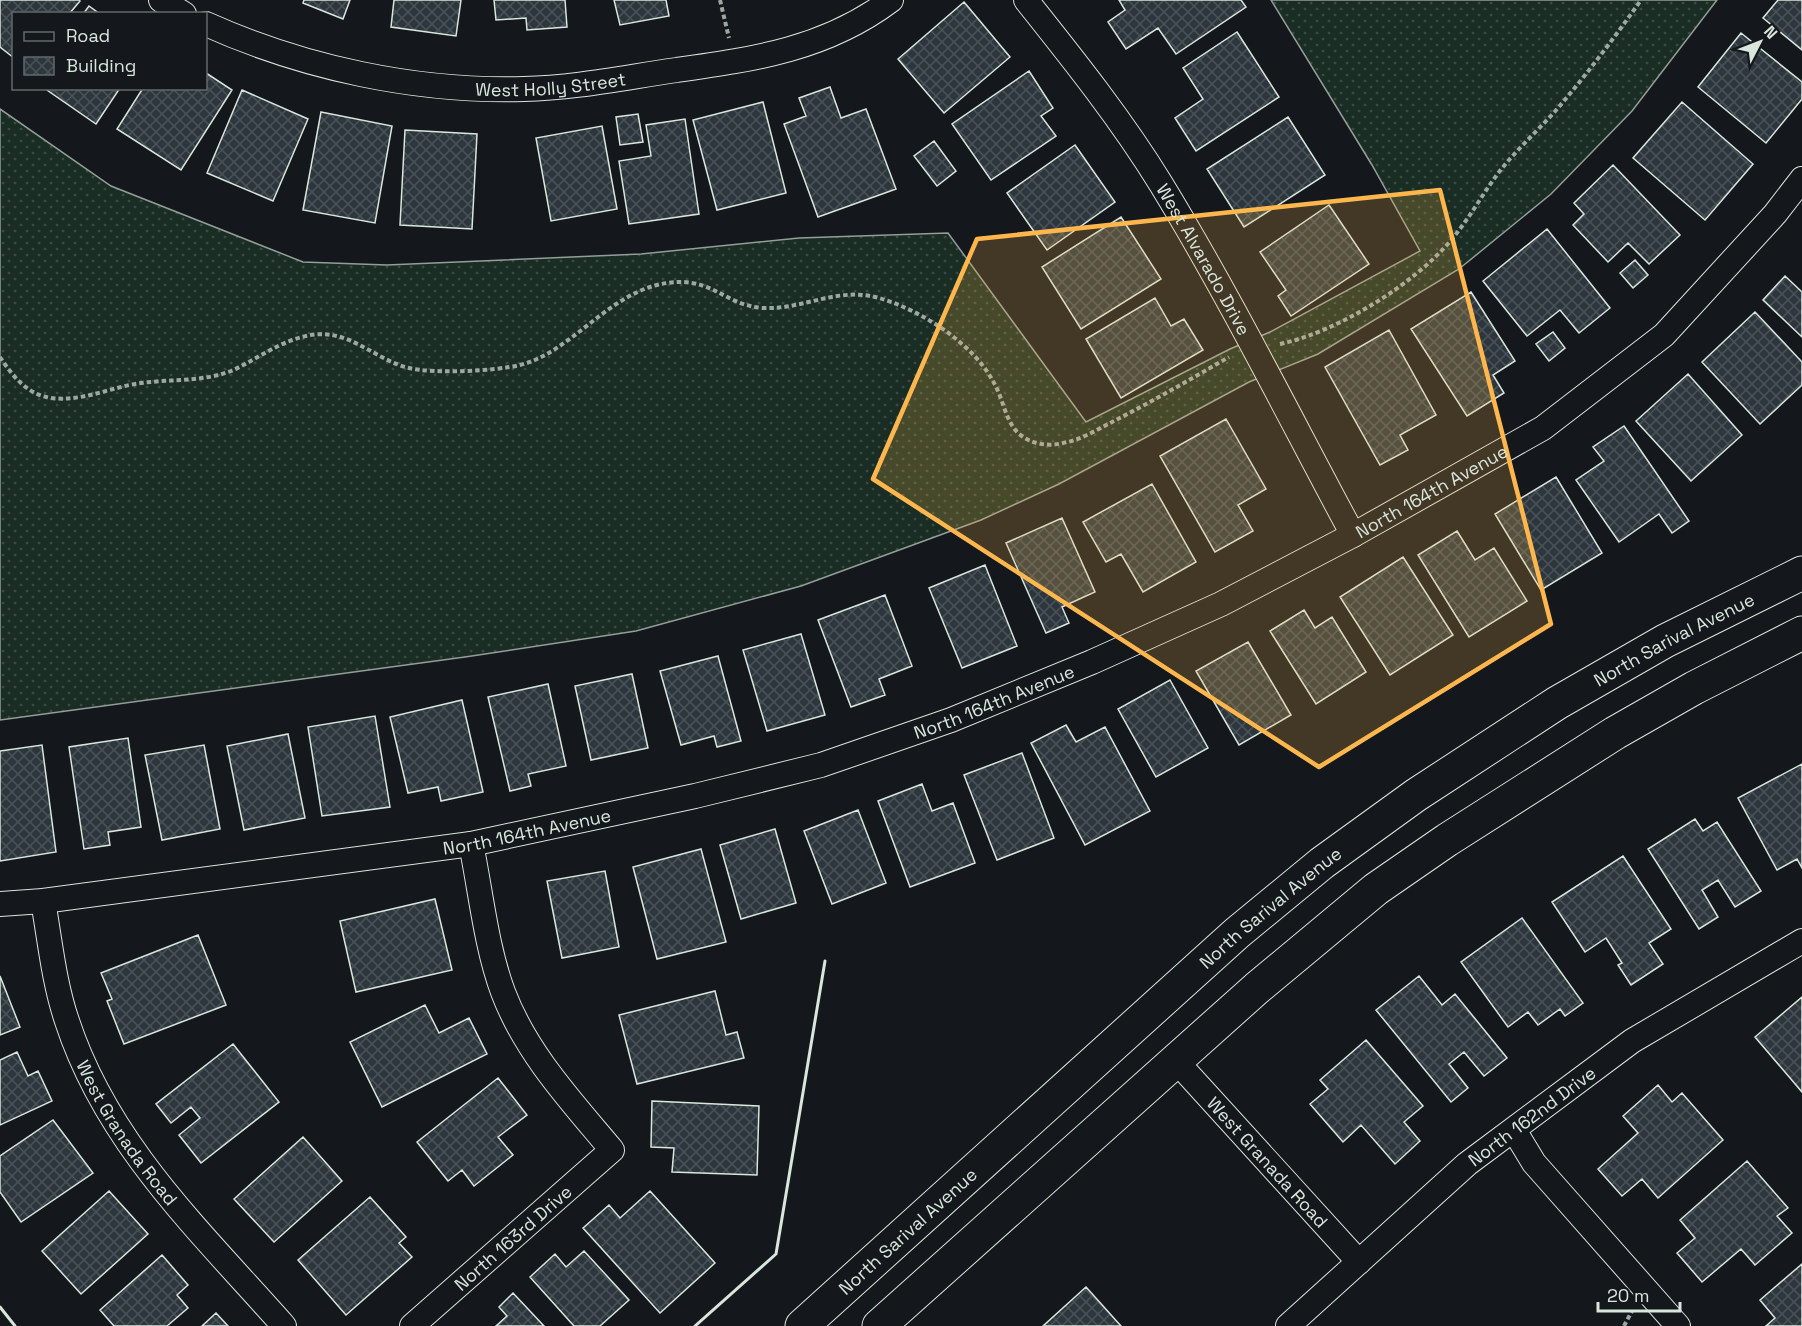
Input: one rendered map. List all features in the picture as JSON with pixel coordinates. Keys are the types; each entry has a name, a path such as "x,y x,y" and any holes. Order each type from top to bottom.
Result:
{"main road":[{"name":"North Sarival Avenue","path":"802,1326 1237,933 1322,863 1416,795 1557,703 1665,641 1802,573"},
{"path":"879,1326 1297,954 1376,889 1447,840 1615,733 1694,688 1802,633"}],"street":[{"path":"161,0 181,12"},
{"name":"West Holly Street","path":"207,24 264,47 344,70 450,86 535,88 734,63 820,41 891,0"},
{"name":"West Alvarado Drive","path":"1026,0 1102,98 1160,182 1211,270 1353,535"},
{"name":"North 164th Avenue","path":"0,904 43,901 471,844 695,796 821,765 951,720 1092,662 1221,604 1353,535 1543,428 1664,335 1775,214 1802,179"},
{"name":"North 163rd Drive","path":"412,1326 612,1150 544,1068 519,1029 503,992 494,963 471,844"},
{"name":"West Granada Road","path":"43,901 57,987 67,1022 102,1105 152,1177 284,1326"},
{"name":"North 162nd Drive","path":"1288,1326 1467,1164 1632,1041 1802,941"},
{"name":"West Granada Road","path":"1177,1062 1359,1262"},
{"path":"1514,1130 1534,1163 1678,1326"}],"path":[{"path":"720,0 734,63"},
{"path":"0,357 20,383 32,391 57,398 75,397 142,383 216,376 282,344 317,334 329,334 355,341 406,367 421,370 506,368 535,360 636,293 671,282 702,284 746,305 761,308 778,307 829,296 866,295 905,308 953,338 972,354 993,379 1010,420 1019,434 1038,443 1051,445 1086,435 1233,355 1290,342 1325,328 1361,309 1420,270 1453,238 1495,177 1579,82 1641,0"}],"highlighted area":[{"path":"1440,190 1551,624 1319,767 873,479 977,239"}],"green space":[{"path":"1271,0 1717,0 1632,111 1551,194 1459,269 1318,354 1249,382 1059,484 981,520 801,586 636,631 465,657 0,720 0,109 111,186 303,262 387,265 641,254 799,238 948,233 1086,422 1230,349 1270,332 1420,251 1372,165"}],"building":[{"path":"0,0 80,1 71,12 12,12 12,56 0,47"},
{"path":"304,0 350,0 343,19 303,3"},
{"path":"394,0 461,0 456,36 391,27"},
{"path":"494,0 565,0 567,27 527,30 526,18 496,20"},
{"path":"614,0 666,0 669,16 620,25"},
{"path":"1119,0 1241,0 1246,7 1176,54 1158,28 1126,49 1108,22 1125,10"},
{"path":"1778,0 1802,0 1802,50 1763,18"},
{"path":"964,2 1010,57 944,113 898,59"},
{"path":"89,6 97,12 84,12"},
{"path":"1237,32 1279,97 1196,151 1175,118 1203,99 1183,68"},
{"path":"1741,33 1802,82 1802,99 1766,143 1698,87"},
{"path":"1029,71 1053,108 1041,116 1056,136 991,180 952,124"},
{"path":"207,74 232,90 181,170 117,129 142,90 207,90"},
{"path":"830,87 841,118 866,109 896,189 818,217 784,124 806,116 799,98"},
{"path":"47,90 119,90 96,124"},
{"path":"242,90 308,119 273,201 207,173"},
{"path":"763,102 786,193 717,210 693,120"},
{"path":"1682,102 1753,164 1705,220 1633,158"},
{"path":"321,112 392,126 375,223 303,210"},
{"path":"638,114 643,142 620,145 616,117"},
{"path":"1288,117 1325,175 1244,227 1207,169"},
{"path":"685,119 699,214 629,224 619,161 651,156 646,125"},
{"path":"602,126 617,209 551,221 536,138"},
{"path":"405,130 477,134 472,229 400,225"},
{"path":"934,141 956,171 937,186 914,156"},
{"path":"1075,145 1115,202 1047,250 1007,193"},
{"path":"1613,165 1680,235 1649,264 1628,243 1608,262 1573,225 1584,214 1574,203"},
{"path":"1329,205 1369,264 1291,316 1278,296 1286,290 1260,252"},
{"path":"1121,217 1161,279 1081,329 1042,267"},
{"path":"1547,229 1610,308 1579,333 1560,310 1527,336 1483,281"},
{"path":"1635,260 1648,275 1633,288 1620,273"},
{"path":"1785,276 1802,292 1802,337 1763,300"},
{"path":"1471,292 1515,361 1493,375 1504,393 1467,416 1411,329"},
{"path":"1155,298 1171,326 1184,319 1203,350 1121,398 1086,339"},
{"path":"1755,312 1802,362 1802,385 1760,424 1702,362"},
{"path":"1389,330 1436,415 1400,435 1408,450 1380,465 1325,367"},
{"path":"1553,332 1565,348 1549,361 1536,344"},
{"path":"1688,374 1742,435 1691,481 1636,421"},
{"path":"1226,419 1266,489 1238,505 1253,531 1215,552 1160,456"},
{"path":"1624,426 1689,521 1672,533 1659,514 1619,542 1576,480 1604,461 1593,447"},
{"path":"1556,477 1602,553 1541,590 1495,514"},
{"path":"1152,484 1196,562 1143,592 1121,554 1106,562 1083,522"},
{"path":"1062,518 1095,592 1062,607 1069,623 1046,633 1006,543"},
{"path":"1457,531 1475,560 1494,548 1527,601 1469,637 1418,555"},
{"path":"1403,557 1453,635 1390,675 1340,597"},
{"path":"985,565 1017,646 962,668 929,588"},
{"path":"885,595 912,666 879,679 885,695 851,707 818,620"},
{"path":"1304,610 1315,628 1332,617 1366,672 1316,704 1270,631"},
{"path":"801,634 825,715 767,731 743,650"},
{"path":"1248,642 1291,715 1239,745 1196,671"},
{"path":"718,656 741,741 717,747 714,736 681,745 660,671"},
{"path":"632,674 648,748 591,760 575,686"},
{"path":"1170,680 1208,748 1156,777 1118,709"},
{"path":"548,684 566,766 528,774 531,786 510,791 488,697"},
{"path":"462,700 483,792 441,801 438,787 408,793 390,717"},
{"path":"375,716 390,807 322,816 308,727"},
{"path":"1066,725 1076,742 1105,727 1150,811 1085,845 1031,743"},
{"path":"288,734 305,818 244,830 227,746"},
{"path":"128,738 141,827 108,832 110,845 84,849 69,747"},
{"path":"42,745 56,852 0,861 0,751"},
{"path":"204,745 220,829 162,840 145,755"},
{"path":"1022,753 1054,838 997,860 964,775"},
{"path":"1802,764 1802,868 1797,859 1777,870 1738,798"},
{"path":"922,784 932,811 953,803 975,863 910,887 878,801"},
{"path":"858,810 886,883 832,904 804,831"},
{"path":"1695,819 1703,831 1717,822 1761,891 1735,907 1718,880 1702,890 1718,917 1699,929 1648,849"},
{"path":"775,829 796,903 741,919 720,845"},
{"path":"701,849 726,942 657,959 633,867"},
{"path":"1623,856 1671,929 1649,943 1663,964 1631,985 1618,965 1622,963 1606,938 1585,952 1552,902"},
{"path":"605,871 619,947 562,958 547,881"},
{"path":"435,899 452,970 356,992 340,921"},
{"path":"1522,918 1583,1003 1565,1016 1560,1009 1538,1025 1528,1012 1508,1027 1461,962"},
{"path":"198,935 226,1005 124,1044 107,1001 112,999 101,973"},
{"path":"0,976 20,1027 0,1035"},
{"path":"1419,976 1442,1005 1455,994 1507,1058 1484,1076 1464,1052 1449,1064 1468,1088 1451,1102 1376,1010"},
{"path":"715,991 726,1035 737,1032 744,1058 637,1084 619,1015"},
{"path":"1802,997 1802,1092 1755,1037"},
{"path":"425,1005 439,1033 469,1018 487,1054 382,1107 350,1042"},
{"path":"1366,1040 1423,1106 1404,1122 1420,1141 1395,1164 1361,1125 1343,1142 1310,1104 1328,1089 1320,1080"},
{"path":"233,1044 279,1102 201,1163 179,1135 200,1118 191,1107 171,1123 156,1104"},
{"path":"17,1052 28,1076 38,1071 52,1101 0,1125 0,1060"},
{"path":"498,1078 527,1115 498,1137 513,1155 474,1186 462,1170 448,1181 417,1142"},
{"path":"1658,1085 1672,1102 1682,1093 1723,1140 1658,1198 1642,1179 1622,1196 1598,1169 1638,1133 1623,1116"},
{"path":"652,1101 759,1106 757,1175 672,1172 674,1148 651,1147"},
{"path":"53,1120 93,1173 21,1222 0,1192 0,1156"},
{"path":"303,1137 342,1181 274,1242 234,1199"},
{"path":"1747,1161 1788,1208 1777,1216 1792,1233 1755,1265 1741,1249 1702,1282 1677,1253 1695,1238 1680,1220"},
{"path":"109,1191 148,1234 81,1294 42,1251"},
{"path":"650,1191 715,1263 660,1313 583,1228 609,1205 620,1218"},
{"path":"370,1197 406,1237 399,1243 412,1257 346,1315 298,1260"},
{"path":"584,1251 629,1300 600,1326 574,1326 530,1277 555,1254 566,1267"},
{"path":"162,1255 188,1285 177,1295 188,1308 167,1326 114,1326 100,1310"},
{"path":"1802,1264 1802,1326 1766,1326 1775,1318 1760,1300"},
{"path":"1086,1287 1121,1326 1043,1326"},
{"path":"513,1293 544,1326 496,1326 507,1316 499,1307"},
{"path":"216,1313 228,1326 202,1326"}],"wall":[{"path":"695,1326 776,1254 825,961"},
{"path":"0,1307 15,1326"}]}
